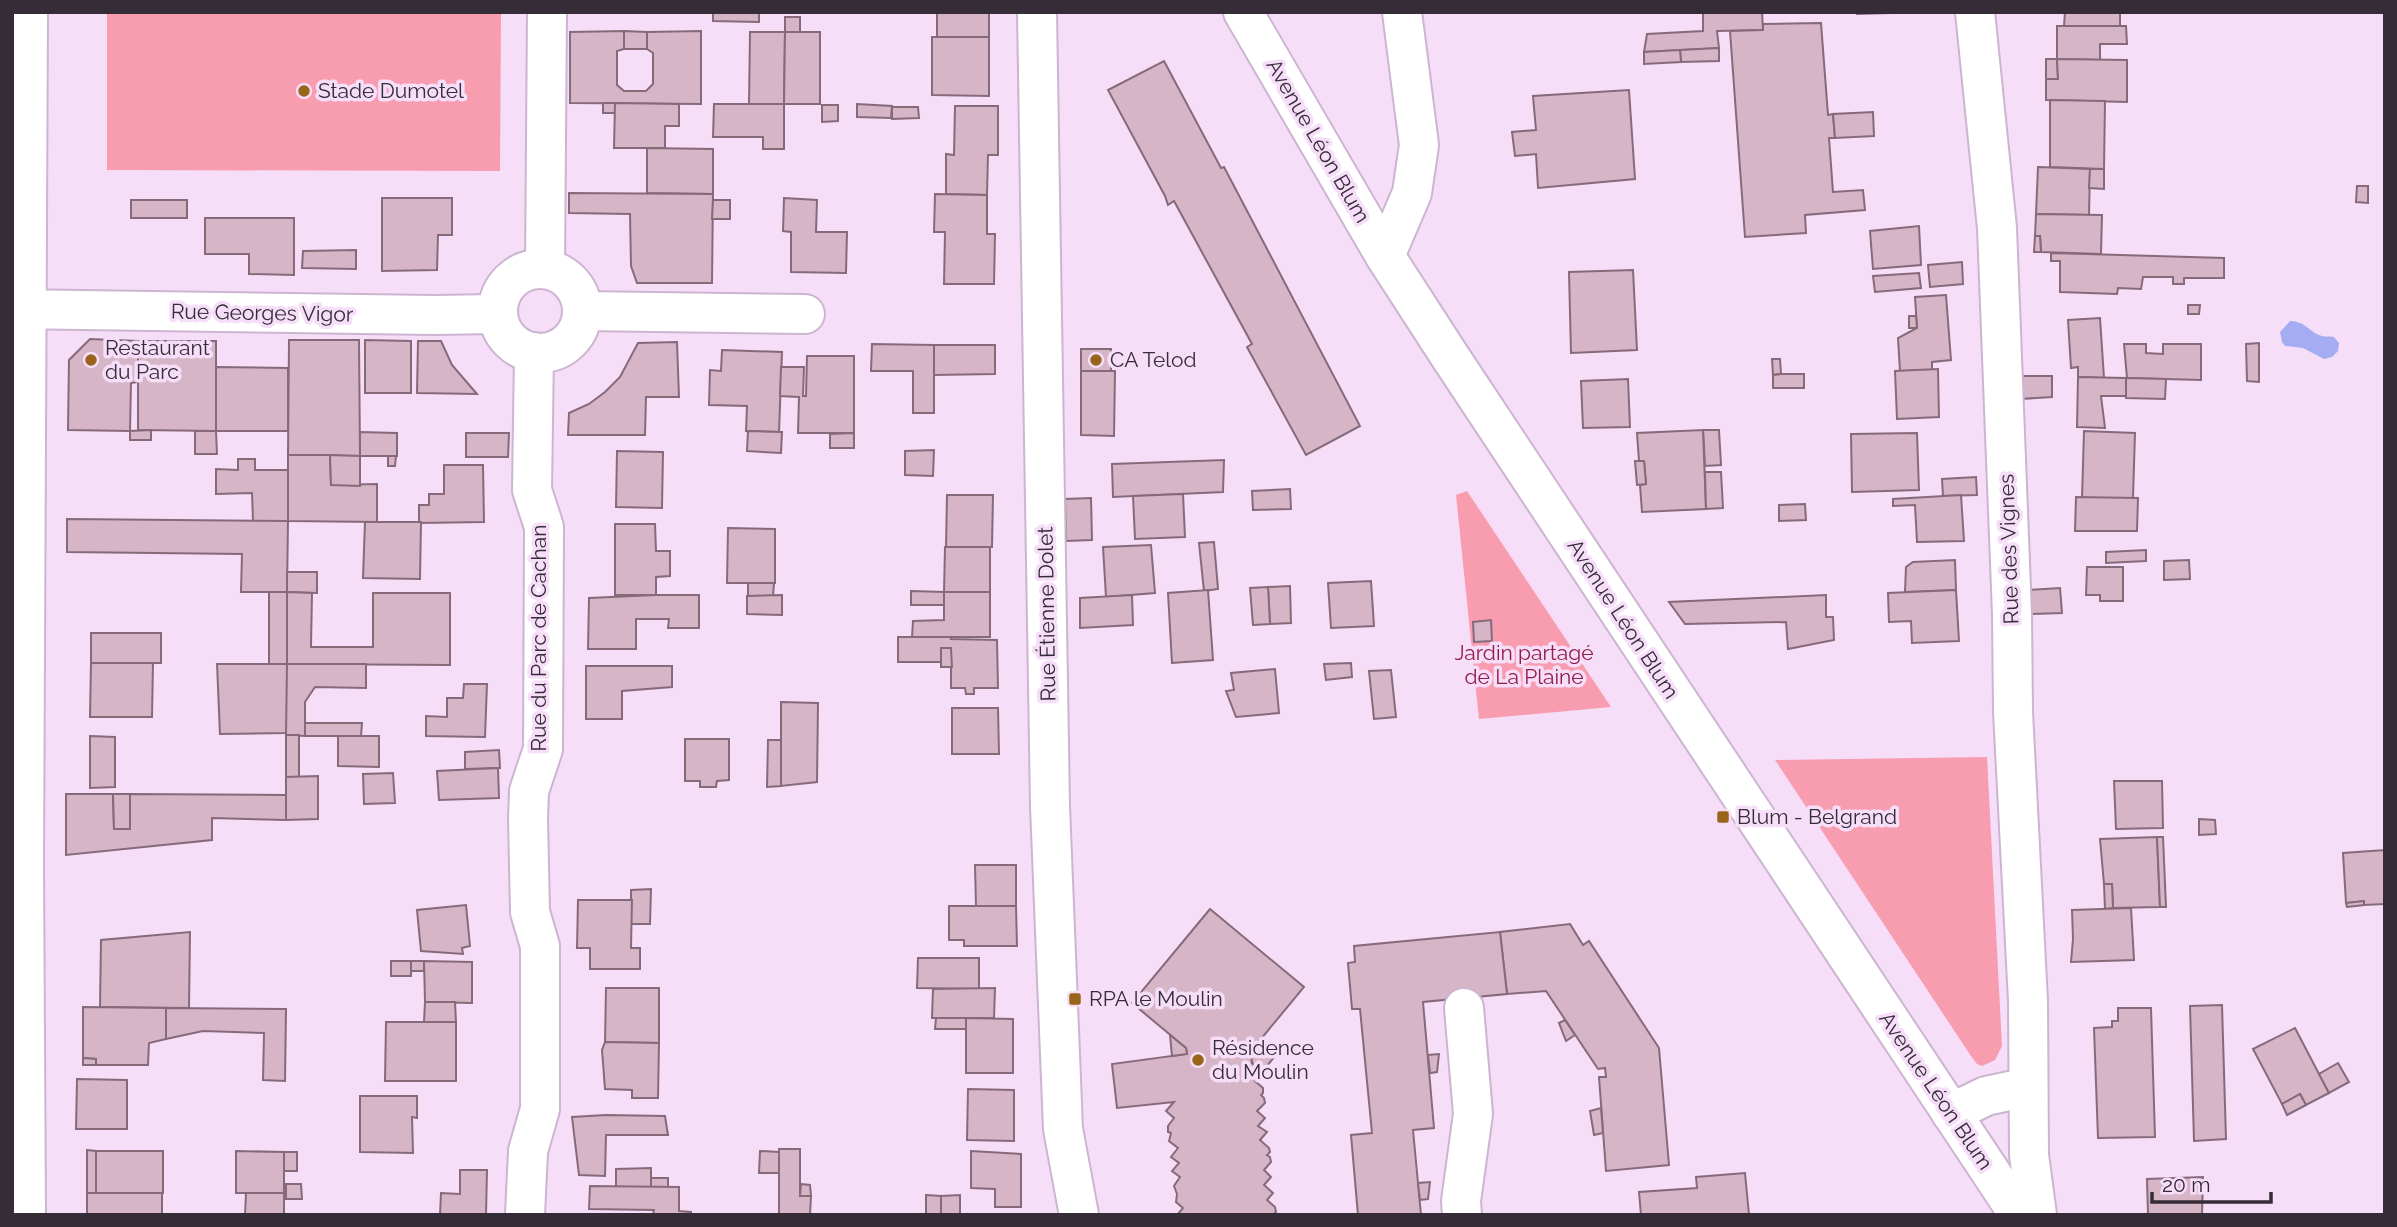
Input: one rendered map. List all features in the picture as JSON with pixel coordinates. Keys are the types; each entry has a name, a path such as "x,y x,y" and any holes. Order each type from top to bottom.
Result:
{"street":[{"path":"26,1215 19,309 20,117 28,12"},
{"path":"545,269 547,12"},
{"name":"Rue Étienne Dolet","path":"1037,12 1050,806 1063,1129 1079,1215"},
{"name":"Avenue Léon Blum","path":"1243,12 1385,256 1689,720 2019,1215"},
{"path":"1385,256 1412,193 1419,145 1402,12"},
{"name":"Rue des Vignes","path":"1975,12 1997,228 2012,614 2013,712 2028,1001 2029,1156 2037,1215"},
{"path":"533,269 557,272 576,288 581,299 582,312 575,334 567,343 557,349 534,352 513,344 500,325 497,314 498,302 511,280 521,272 533,269"},
{"name":"Rue Georges Vigor","path":"19,309 497,314"},
{"path":"582,312 805,314"},
{"name":"Rue du Parc de Cachan","path":"525,1215 528,1151 540,1109 540,946 530,912 528,818 529,791 543,749 544,527 533,489 534,352"},
{"path":"1462,1215 1461,1201 1473,1114 1464,1008"},
{"path":"1951,1113 1986,1096 2028,1087"}],"green space":[{"name":"Stade Dumotel","path":"107,12 501,12 500,171 107,170"},
{"name":"Jardin partagé de La Plaine","path":"1467,491 1611,707 1479,719 1456,495"},
{"path":"1987,757 2002,1046 1995,1060 1982,1066 1971,1056 1775,760"}],"water":[{"path":"2290,321 2300,323 2318,334 2334,337 2339,343 2338,351 2332,357 2324,359 2303,348 2285,346 2280,332"}],"building":[{"path":"713,12 759,12 759,22 713,21"},
{"path":"937,12 989,12 989,37 937,37"},
{"path":"1703,12 1762,12 1763,30 1717,31 1719,48 1644,52 1647,34 1703,31"},
{"path":"1857,12 1928,12 1857,14"},
{"path":"2065,12 2120,12 2120,26 2064,26"},
{"path":"785,17 800,17 800,32 785,32"},
{"path":"1821,23 1828,115 1833,114 1835,138 1829,138 1833,192 1863,190 1865,210 1805,215 1806,233 1745,237 1730,31 1763,30 1763,24"},
{"path":"2057,26 2126,26 2127,44 2100,44 2100,60 2057,59"},
{"path":"624,31 624,49 617,51 617,85 624,91 646,91 653,84 653,53 647,49 647,32 701,31 701,104 570,103 570,32"},
{"path":"624,31 647,32 647,49 624,49"},
{"path":"750,32 785,32 784,104 749,104"},
{"path":"785,32 820,32 820,104 784,104"},
{"path":"932,37 989,37 989,96 932,95"},
{"path":"1719,48 1719,61 1681,62 1680,50"},
{"path":"1680,50 1681,62 1644,64 1644,52"},
{"path":"2046,59 2057,59 2058,79 2046,79"},
{"path":"2057,59 2127,60 2127,102 2046,100 2046,79 2058,79"},
{"path":"1164,61 1221,168 1224,167 1360,426 1306,455 1247,347 1252,344 1174,201 1168,205 1108,90"},
{"path":"1629,90 1635,179 1538,188 1536,154 1515,156 1512,132 1536,130 1533,96"},
{"path":"2050,100 2105,101 2104,169 2050,167"},
{"path":"603,103 615,103 615,113 603,113"},
{"path":"615,103 679,104 679,126 665,126 665,148 614,148"},
{"path":"714,104 784,104 784,149 763,149 763,137 713,137"},
{"path":"857,104 892,106 891,118 857,117"},
{"path":"822,105 838,105 838,121 822,122"},
{"path":"955,106 998,106 998,155 988,155 987,195 946,194 946,154 954,155"},
{"path":"892,107 918,107 919,118 892,119"},
{"path":"1873,112 1874,136 1835,138 1833,114"},
{"path":"647,148 713,149 713,194 647,193"},
{"path":"2038,167 2090,169 2089,215 2036,214"},
{"path":"2090,169 2104,169 2104,189 2089,188"},
{"path":"2357,186 2368,186 2368,203 2356,202"},
{"path":"569,193 713,194 712,283 637,283 631,266 630,214 569,213"},
{"path":"935,194 987,195 987,234 995,234 994,284 944,284 945,232 934,232"},
{"path":"382,198 452,198 452,235 438,235 437,270 382,271"},
{"path":"784,198 817,200 816,232 847,232 846,273 791,272 791,232 783,231"},
{"path":"131,200 187,200 187,218 131,218"},
{"path":"713,200 730,200 730,219 712,219"},
{"path":"2036,214 2102,215 2101,254 2041,252 2040,236 2035,236"},
{"path":"205,218 294,218 294,275 249,274 249,254 205,254"},
{"path":"1919,226 1921,265 1873,269 1870,231"},
{"path":"2035,236 2040,236 2041,252 2034,252"},
{"path":"356,250 356,269 302,268 303,251"},
{"path":"2051,253 2224,258 2224,278 2184,278 2184,284 2173,284 2173,277 2143,277 2141,289 2118,288 2117,294 2060,292 2060,261 2051,261"},
{"path":"1962,262 1963,284 1930,287 1928,265"},
{"path":"1633,270 1637,350 1571,353 1569,272"},
{"path":"1919,273 1921,288 1875,292 1873,276"},
{"path":"1946,295 1951,360 1932,362 1932,370 1900,371 1898,338 1917,328 1915,297"},
{"path":"2188,305 2200,305 2199,314 2188,314"},
{"path":"1909,316 1916,316 1917,328 1909,328"},
{"path":"2100,318 2104,378 2078,377 2078,367 2071,368 2068,320"},
{"path":"90,339 138,341 138,382 131,383 130,431 68,430 69,360"},
{"path":"289,340 359,340 360,456 288,455"},
{"path":"365,340 411,341 411,393 365,393"},
{"path":"138,341 216,341 216,431 138,430"},
{"path":"418,341 441,341 452,365 477,394 417,393"},
{"path":"677,342 679,397 646,397 645,435 568,435 569,413 589,404 620,377 638,343"},
{"path":"2259,343 2259,382 2247,381 2246,344"},
{"path":"872,344 934,345 934,413 913,413 913,371 871,371"},
{"path":"2124,344 2146,344 2146,353 2163,354 2163,344 2201,344 2201,380 2127,378"},
{"path":"934,345 995,345 995,374 934,375"},
{"name":"CA Telod","path":"1081,349 1111,349 1111,371 1081,371"},
{"path":"722,350 782,352 779,432 746,431 747,406 709,405 710,370 721,371"},
{"path":"807,356 854,356 854,433 798,433 799,397 780,396 781,367 804,367 803,396 806,396"},
{"path":"1772,359 1780,359 1781,374 1773,375"},
{"path":"216,367 288,368 288,431 216,431"},
{"path":"1938,369 1939,417 1897,419 1895,371"},
{"path":"1081,371 1115,371 1114,436 1081,435"},
{"path":"1804,374 1804,388 1773,388 1773,375"},
{"path":"2019,376 2052,376 2052,397 2020,399"},
{"path":"2078,377 2126,378 2126,396 2101,396 2105,428 2077,427"},
{"path":"2126,378 2166,379 2165,399 2126,398"},
{"path":"1628,379 1630,427 1583,428 1581,381"},
{"path":"151,430 151,440 130,440 130,431"},
{"path":"1703,430 1719,430 1721,465 1705,466"},
{"path":"1703,430 1706,509 1642,512 1640,485 1646,484 1644,461 1639,461 1637,433"},
{"path":"195,431 216,431 217,454 195,454"},
{"path":"748,431 782,432 781,453 747,451"},
{"path":"2084,431 2135,433 2133,498 2082,498"},
{"path":"360,432 397,433 397,456 360,456"},
{"path":"466,433 509,433 508,457 466,457"},
{"path":"854,433 854,448 830,448 830,434"},
{"path":"1917,433 1919,490 1852,492 1851,434"},
{"path":"934,450 933,476 905,475 905,451"},
{"path":"617,451 663,452 662,508 616,507"},
{"path":"288,455 330,455 331,485 377,484 377,522 288,521"},
{"path":"330,455 360,456 360,486 331,485"},
{"path":"388,456 396,456 395,466 388,466"},
{"path":"238,459 255,459 255,470 288,470 288,521 253,521 252,493 216,494 216,469 238,470"},
{"path":"1224,460 1223,492 1113,497 1112,464"},
{"path":"1635,461 1644,461 1646,484 1637,485"},
{"path":"444,465 483,465 484,522 419,523 419,505 429,505 429,494 444,494"},
{"path":"1705,472 1721,472 1723,508 1706,509"},
{"path":"1976,477 1977,495 1943,496 1942,479"},
{"path":"1290,489 1291,509 1253,510 1252,491"},
{"path":"1183,494 1185,537 1135,539 1133,496"},
{"path":"947,495 993,495 992,547 946,547"},
{"path":"1961,495 1964,541 1917,542 1915,505 1893,506 1893,499"},
{"path":"2076,497 2138,498 2137,531 2075,531"},
{"path":"1091,498 1092,540 1066,541 1065,499"},
{"path":"1805,504 1806,520 1779,521 1779,505"},
{"path":"67,519 288,521 287,592 241,592 242,554 67,552"},
{"path":"365,522 421,522 420,579 363,578"},
{"path":"615,524 655,524 656,551 670,551 670,576 656,577 656,595 615,595"},
{"path":"728,528 775,529 775,583 727,583"},
{"path":"1214,542 1218,589 1204,591 1199,543"},
{"path":"1151,545 1155,593 1106,597 1103,547"},
{"path":"945,547 990,547 990,592 944,592"},
{"path":"2146,550 2146,561 2106,563 2106,552"},
{"path":"1955,560 1956,590 1905,592 1906,567 1913,562"},
{"path":"2189,560 2190,579 2164,580 2164,561"},
{"path":"2087,567 2123,567 2123,601 2100,601 2100,595 2086,595"},
{"path":"287,572 317,572 317,593 287,592"},
{"path":"1371,581 1374,626 1331,628 1328,583"},
{"path":"748,583 774,583 773,596 748,596"},
{"path":"1290,586 1291,623 1270,624 1268,587"},
{"path":"1268,587 1270,624 1253,625 1250,588"},
{"path":"2060,588 2062,613 2029,614 2027,590"},
{"path":"1208,590 1213,660 1172,663 1168,593"},
{"path":"1956,590 1959,641 1912,643 1911,621 1889,622 1888,593"},
{"path":"911,591 944,592 944,605 911,605"},
{"path":"269,592 287,592 287,664 269,664"},
{"path":"287,592 312,593 311,647 373,647 373,593 450,593 450,665 287,664"},
{"path":"944,592 990,592 990,637 912,637 913,621 944,620"},
{"path":"699,595 699,628 668,628 669,619 636,619 636,649 588,649 589,598"},
{"path":"782,595 782,615 747,614 747,596"},
{"path":"1132,595 1133,625 1080,628 1080,598"},
{"path":"1826,595 1826,617 1833,617 1834,640 1788,649 1786,622 1685,624 1669,602"},
{"path":"1491,620 1492,641 1474,642 1473,622"},
{"path":"91,633 161,633 161,663 91,663"},
{"path":"898,637 997,640 998,688 974,688 974,694 966,694 965,688 951,688 951,648 941,648 941,662 898,662"},
{"path":"941,648 951,648 952,667 941,667"},
{"path":"91,663 153,663 152,717 90,717"},
{"path":"1351,663 1352,677 1326,680 1324,664"},
{"path":"217,664 287,664 287,733 220,734"},
{"path":"287,664 366,664 366,688 315,687 305,702 305,736 286,735"},
{"path":"586,666 672,666 672,687 622,691 622,719 586,719"},
{"path":"1275,669 1279,713 1236,717 1226,691 1234,690 1231,673"},
{"path":"1391,670 1396,717 1374,719 1369,671"},
{"path":"464,684 487,684 485,737 426,736 426,716 447,717 447,698 463,698"},
{"path":"781,702 818,703 817,782 781,786"},
{"path":"952,708 998,708 999,754 952,754"},
{"path":"305,723 362,723 361,736 305,736"},
{"path":"286,735 299,735 299,777 286,777"},
{"path":"90,736 115,737 115,787 90,788"},
{"path":"338,736 379,736 379,767 338,766"},
{"path":"685,739 729,739 729,780 717,781 716,787 700,787 700,781 685,781"},
{"path":"768,740 781,740 781,786 767,787"},
{"path":"499,750 500,768 465,769 465,752"},
{"path":"498,768 499,798 439,800 437,771"},
{"path":"393,773 395,803 364,804 363,774"},
{"path":"318,776 318,819 286,820 286,777"},
{"path":"2114,781 2162,781 2163,828 2116,829"},
{"path":"66,794 113,794 114,829 130,829 130,794 286,795 286,820 212,818 212,840 66,855"},
{"path":"113,794 130,794 130,829 114,829"},
{"path":"2199,819 2215,820 2216,834 2199,835"},
{"path":"2157,837 2160,907 2113,908 2112,884 2104,884 2100,839"},
{"path":"2157,837 2163,837 2166,907 2160,907"},
{"path":"2385,850 2385,904 2364,905 2364,901 2346,903 2343,853"},
{"path":"975,865 1016,865 1016,906 976,906"},
{"path":"2104,884 2112,884 2113,908 2105,909"},
{"path":"651,889 650,924 631,924 631,890"},
{"path":"578,900 632,900 631,948 640,948 640,969 590,969 590,948 577,948"},
{"path":"2364,901 2364,905 2347,907 2346,903"},
{"path":"466,905 470,946 462,948 463,954 421,951 417,910"},
{"path":"949,906 1016,906 1017,946 964,946 964,940 949,940"},
{"path":"2131,908 2134,960 2071,962 2072,910"},
{"name":"Résidence du Moulin","path":"1210,909 1304,987 1251,1051 1252,1063 1262,1072 1255,1081 1263,1088 1261,1095 1265,1103 1257,1111 1265,1118 1258,1126 1267,1132 1260,1140 1270,1152 1267,1155 1271,1162 1264,1170 1271,1177 1264,1185 1273,1193 1267,1200 1275,1207 1276,1212 1273,1215 1177,1215 1183,1208 1176,1202 1174,1186 1180,1177 1172,1171 1179,1163 1171,1157 1178,1148 1169,1141 1171,1133 1168,1132 1168,1126 1174,1118 1166,1111 1174,1102 1117,1108 1112,1064 1187,1054 1186,1048 1132,1003"},
{"path":"1570,924 1583,945 1589,941 1659,1048 1669,1165 1606,1171 1599,1077 1606,1077 1605,1068 1598,1069 1546,991 1507,994 1500,932"},
{"path":"190,932 189,1008 100,1007 101,940"},
{"path":"1500,932 1507,994 1423,1002 1434,1128 1413,1130 1421,1215 1358,1215 1351,1135 1372,1133 1360,1009 1352,1009 1348,963 1355,962 1354,946"},
{"path":"918,958 979,958 979,989 917,988"},
{"path":"391,961 411,961 411,976 391,976"},
{"path":"411,961 424,961 424,971 411,971"},
{"path":"424,961 472,962 472,1003 425,1002"},
{"path":"606,988 659,988 659,1043 605,1042"},
{"path":"995,988 994,1018 932,1018 933,989"},
{"path":"425,1002 455,1002 456,1022 424,1022"},
{"path":"2222,1005 2226,1139 2194,1141 2190,1006"},
{"path":"83,1007 166,1008 166,1039 149,1043 148,1065 96,1065 96,1059 83,1058"},
{"path":"166,1008 286,1009 285,1081 263,1080 264,1033 203,1031 166,1039"},
{"path":"2118,1008 2151,1008 2155,1137 2098,1138 2094,1028 2112,1027 2112,1021 2118,1021"},
{"path":"936,1018 966,1018 966,1029 935,1029"},
{"path":"966,1018 1013,1019 1013,1073 966,1073"},
{"path":"1565,1020 1575,1035 1566,1041 1559,1023"},
{"path":"386,1022 456,1022 456,1081 385,1081"},
{"path":"2295,1028 2329,1093 2306,1105 2300,1094 2282,1104 2253,1049"},
{"path":"1170,1035 1186,1048 1187,1054 1172,1056"},
{"path":"1259,1041 1276,1055 1262,1072 1252,1063 1251,1051"},
{"path":"605,1042 659,1043 658,1098 632,1098 632,1090 605,1089 602,1050"},
{"path":"1439,1054 1437,1072 1430,1073 1428,1055"},
{"path":"83,1058 96,1059 96,1065 83,1065"},
{"path":"2338,1063 2349,1082 2329,1093 2319,1074"},
{"path":"77,1079 127,1080 127,1129 76,1129"},
{"path":"968,1089 1014,1090 1014,1141 967,1140"},
{"path":"2300,1094 2306,1105 2287,1115 2282,1104"},
{"path":"360,1096 417,1096 417,1118 412,1117 413,1153 360,1152"},
{"path":"1601,1108 1603,1133 1594,1135 1590,1111"},
{"path":"665,1116 668,1135 606,1135 605,1176 579,1175 572,1117"},
{"path":"779,1149 800,1149 800,1196 811,1196 810,1215 779,1215"},
{"path":"87,1150 96,1151 96,1193 87,1193"},
{"path":"96,1151 163,1151 163,1193 96,1193"},
{"path":"236,1151 284,1152 284,1193 236,1193"},
{"path":"760,1151 779,1152 779,1173 759,1173"},
{"path":"971,1151 1021,1154 1021,1207 995,1207 995,1189 971,1188"},
{"path":"284,1152 297,1152 297,1171 284,1171"},
{"path":"651,1168 651,1187 616,1187 616,1169"},
{"path":"460,1170 487,1170 486,1215 440,1215 441,1193 460,1194"},
{"path":"1745,1173 1749,1215 1641,1215 1639,1192 1697,1188 1696,1177"},
{"path":"2203,1177 2202,1215 2148,1215 2147,1179"},
{"path":"651,1178 668,1178 668,1187 651,1187"},
{"path":"1430,1182 1428,1199 1420,1200 1418,1183"},
{"path":"286,1184 301,1184 302,1199 286,1199"},
{"path":"801,1184 810,1185 811,1196 800,1196"},
{"path":"590,1186 679,1187 679,1211 691,1212 691,1215 653,1215 654,1210 589,1209"},
{"path":"87,1193 162,1193 162,1215 87,1215"},
{"path":"246,1193 284,1193 284,1215 245,1215"},
{"path":"926,1195 941,1196 941,1215 926,1215"},
{"path":"960,1195 960,1215 941,1215 941,1196"}],"place":[{"name":"Stade Dumotel","path":"304,91"},
{"name":"Restaurant du Parc","path":"91,360"},
{"name":"CA Telod","path":"1096,360"},
{"name":"Blum - Belgrand","path":"1723,817"},
{"name":"RPA le Moulin","path":"1075,999"},
{"name":"Résidence du Moulin","path":"1198,1060"}]}
